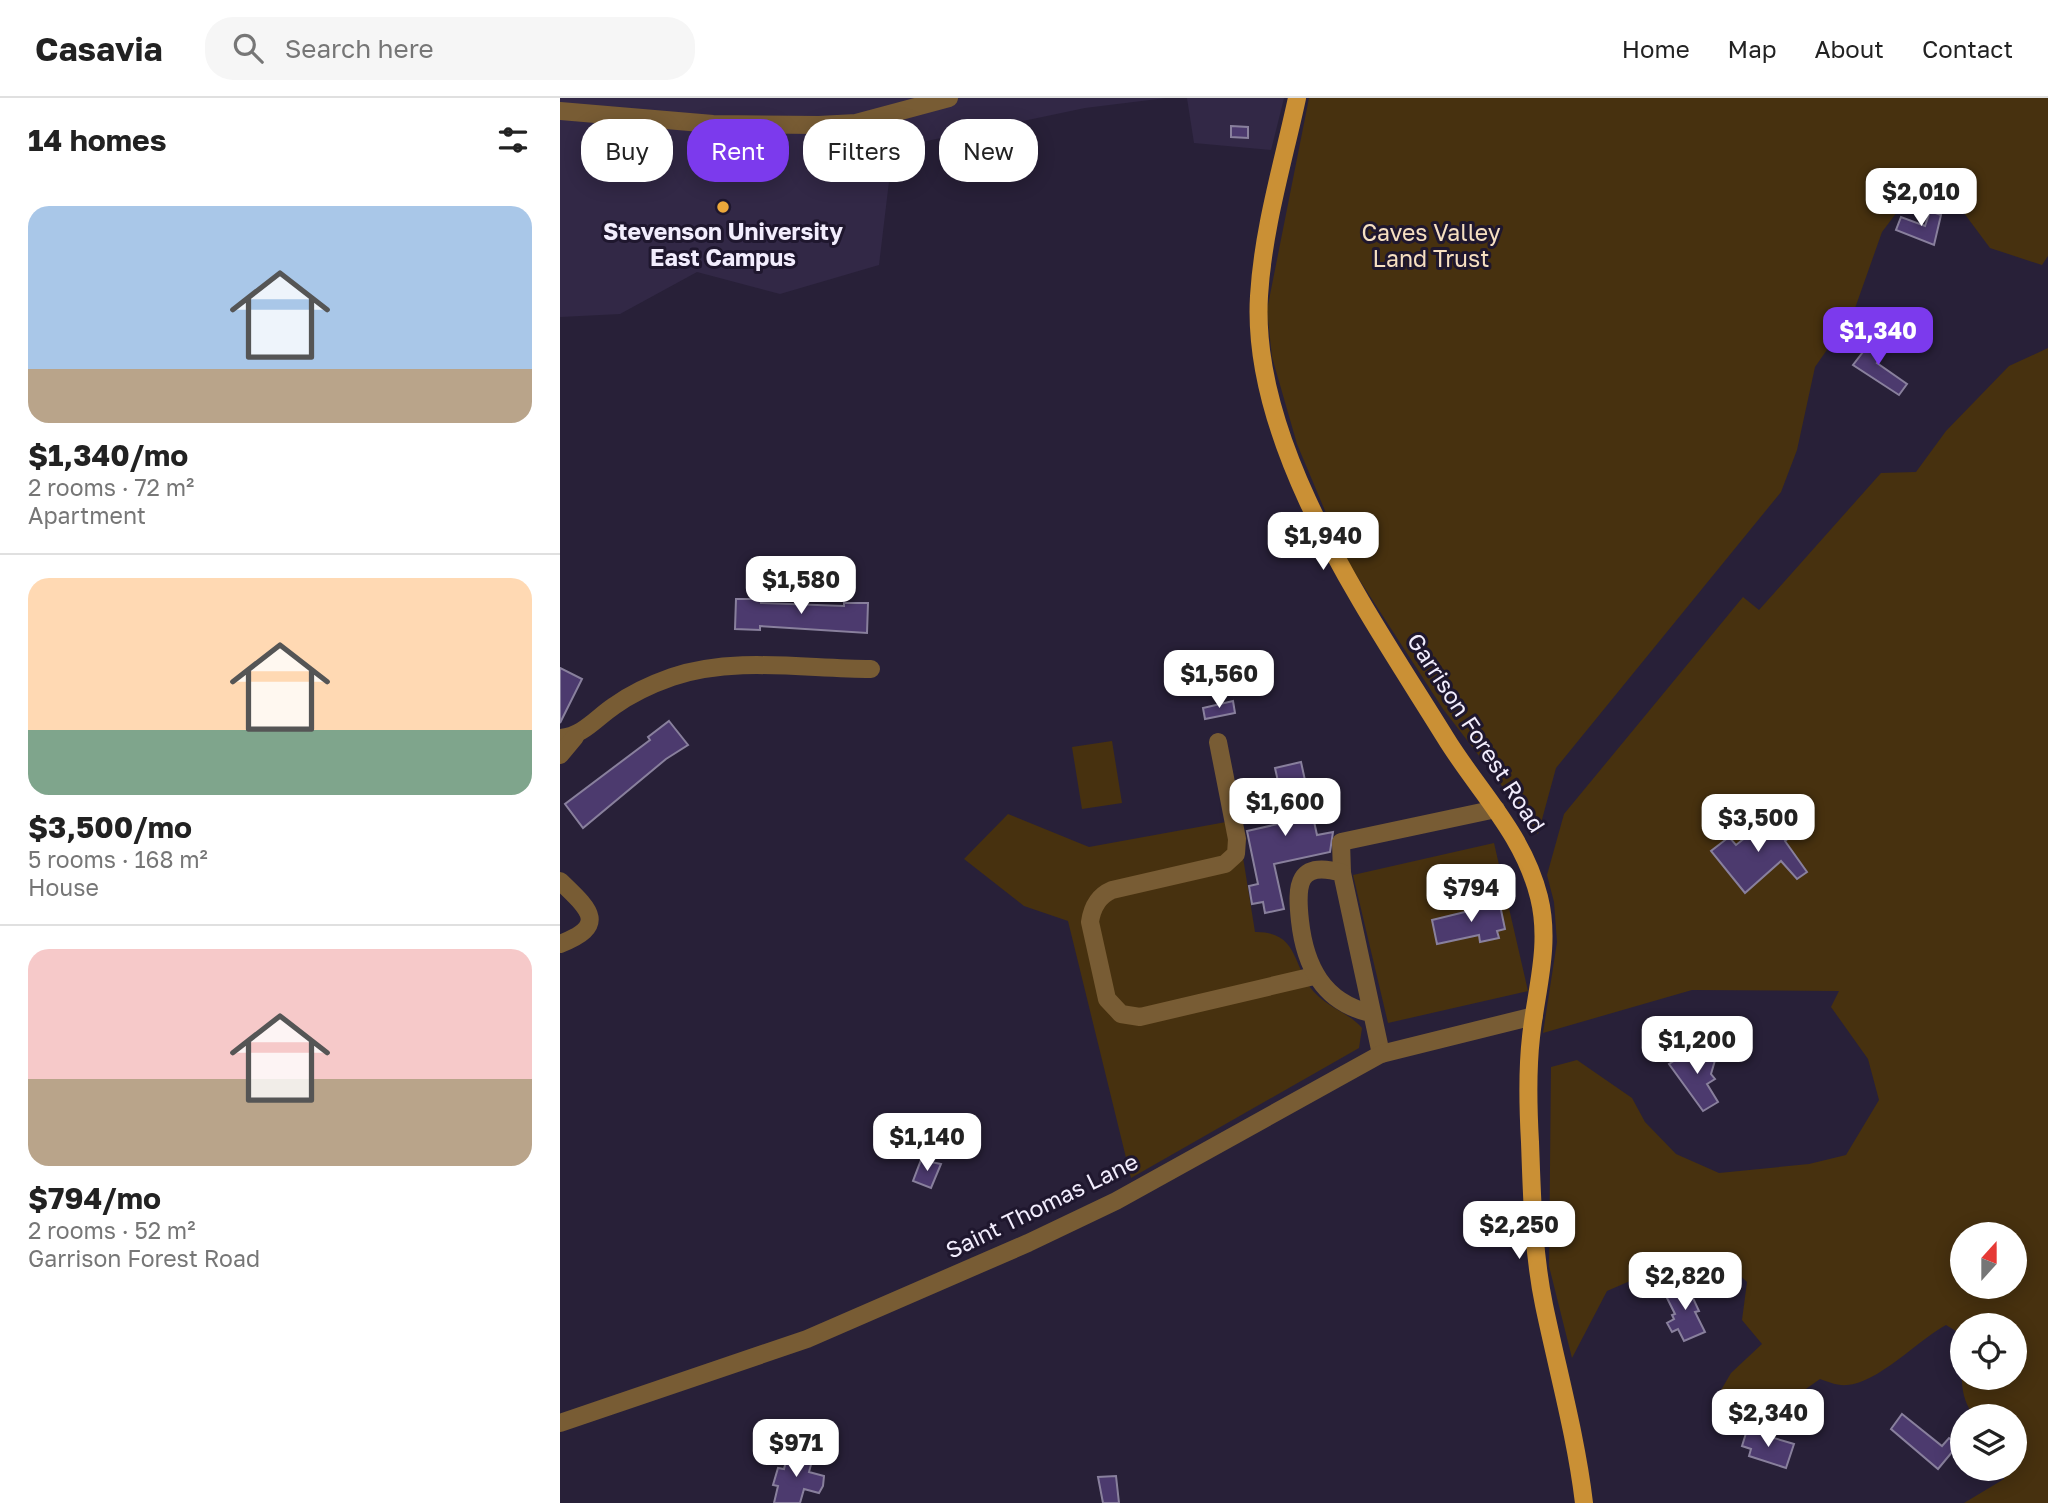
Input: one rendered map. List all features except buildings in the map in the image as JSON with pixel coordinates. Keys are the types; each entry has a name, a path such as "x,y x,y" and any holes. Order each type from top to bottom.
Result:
{"main road":[{"name":"Garrison Forest Road","path":"1297,98 1267,236 1259,296 1259,330 1269,390 1292,462 1336,557 1448,741 1522,847 1540,899 1543,957 1529,1075 1537,1252 1544,1304 1570,1413 1584,1503"}],"street":[{"path":"560,111 713,124 819,125 856,123 949,98"},
{"path":"560,755 567,737 614,706 641,690 700,669 763,666 871,669"},
{"path":"1218,742 1237,839 1236,854 1225,864 1112,890 1101,897 1091,913 1090,922 1107,999 1121,1014 1140,1017 1314,976"},
{"path":"1381,1054 1370,1013 1342,873 1341,842 1496,808"},
{"path":"1342,873 1318,869 1307,873 1300,880 1297,891 1303,950 1314,976 1351,1008 1370,1013"},
{"path":"560,881 589,912 590,924 584,934 560,944"},
{"name":"Saint Thomas Lane","path":"560,1423 807,1339 1039,1238 1116,1201 1381,1054 1534,1016"}],"shaded area":[{"name":"Stevenson University East Campus","path":"560,98 1166,98 1085,108 1032,119 939,119 939,138 925,141 925,119 803,119 803,182 889,182 879,265 780,294 697,272 620,314 560,317"},
{"path":"1187,98 1284,98 1271,150 1194,143"}],"green space":[{"name":"Caves Valley Land Trust","path":"1309,98 2048,98 2048,256 2042,265 1990,248 1958,205 1909,196 1882,232 1854,311 1815,367 1797,450 1781,492 1556,768 1538,834 1527,826 1500,783 1443,709 1344,556 1297,444 1272,357 1267,310"},
{"path":"2048,348 2048,1503 1964,1503 2001,1481 2027,1481 2027,1404 1968,1404 1963,1390 2027,1390 2027,1313 1950,1313 1950,1327 1946,1325 1884,1369 1859,1383 1840,1385 1820,1379 1776,1410 1732,1418 1717,1397 1731,1373 1762,1344 1742,1320 1747,1282 1721,1257 1676,1261 1607,1291 1572,1358 1549,1266 1551,1067 1577,1060 1632,1098 1645,1122 1676,1154 1719,1173 1809,1164 1846,1155 1879,1100 1868,1059 1831,1007 1839,991 1692,990 1543,1033 1557,942 1554,902 1547,875 1564,814 1743,597 1759,610 1881,473 1916,472 1946,431 2009,366"},
{"path":"1112,741 1122,803 1082,809 1072,747"},
{"path":"1008,814 1089,847 1237,820 1255,932 1270,933 1288,945 1309,986 1329,1005 1362,1028 1359,1048 1131,1178 1068,921 1024,906 964,859"},
{"path":"1494,843 1528,991 1388,1023 1353,875","holes":["1490,900 1492,906 1500,905 1505,929 1497,931 1499,938 1481,942 1479,935 1437,944 1432,920 1473,910 1472,904"]}],"place":[{"name":"Stevenson University East Campus","path":"723,207"}]}
